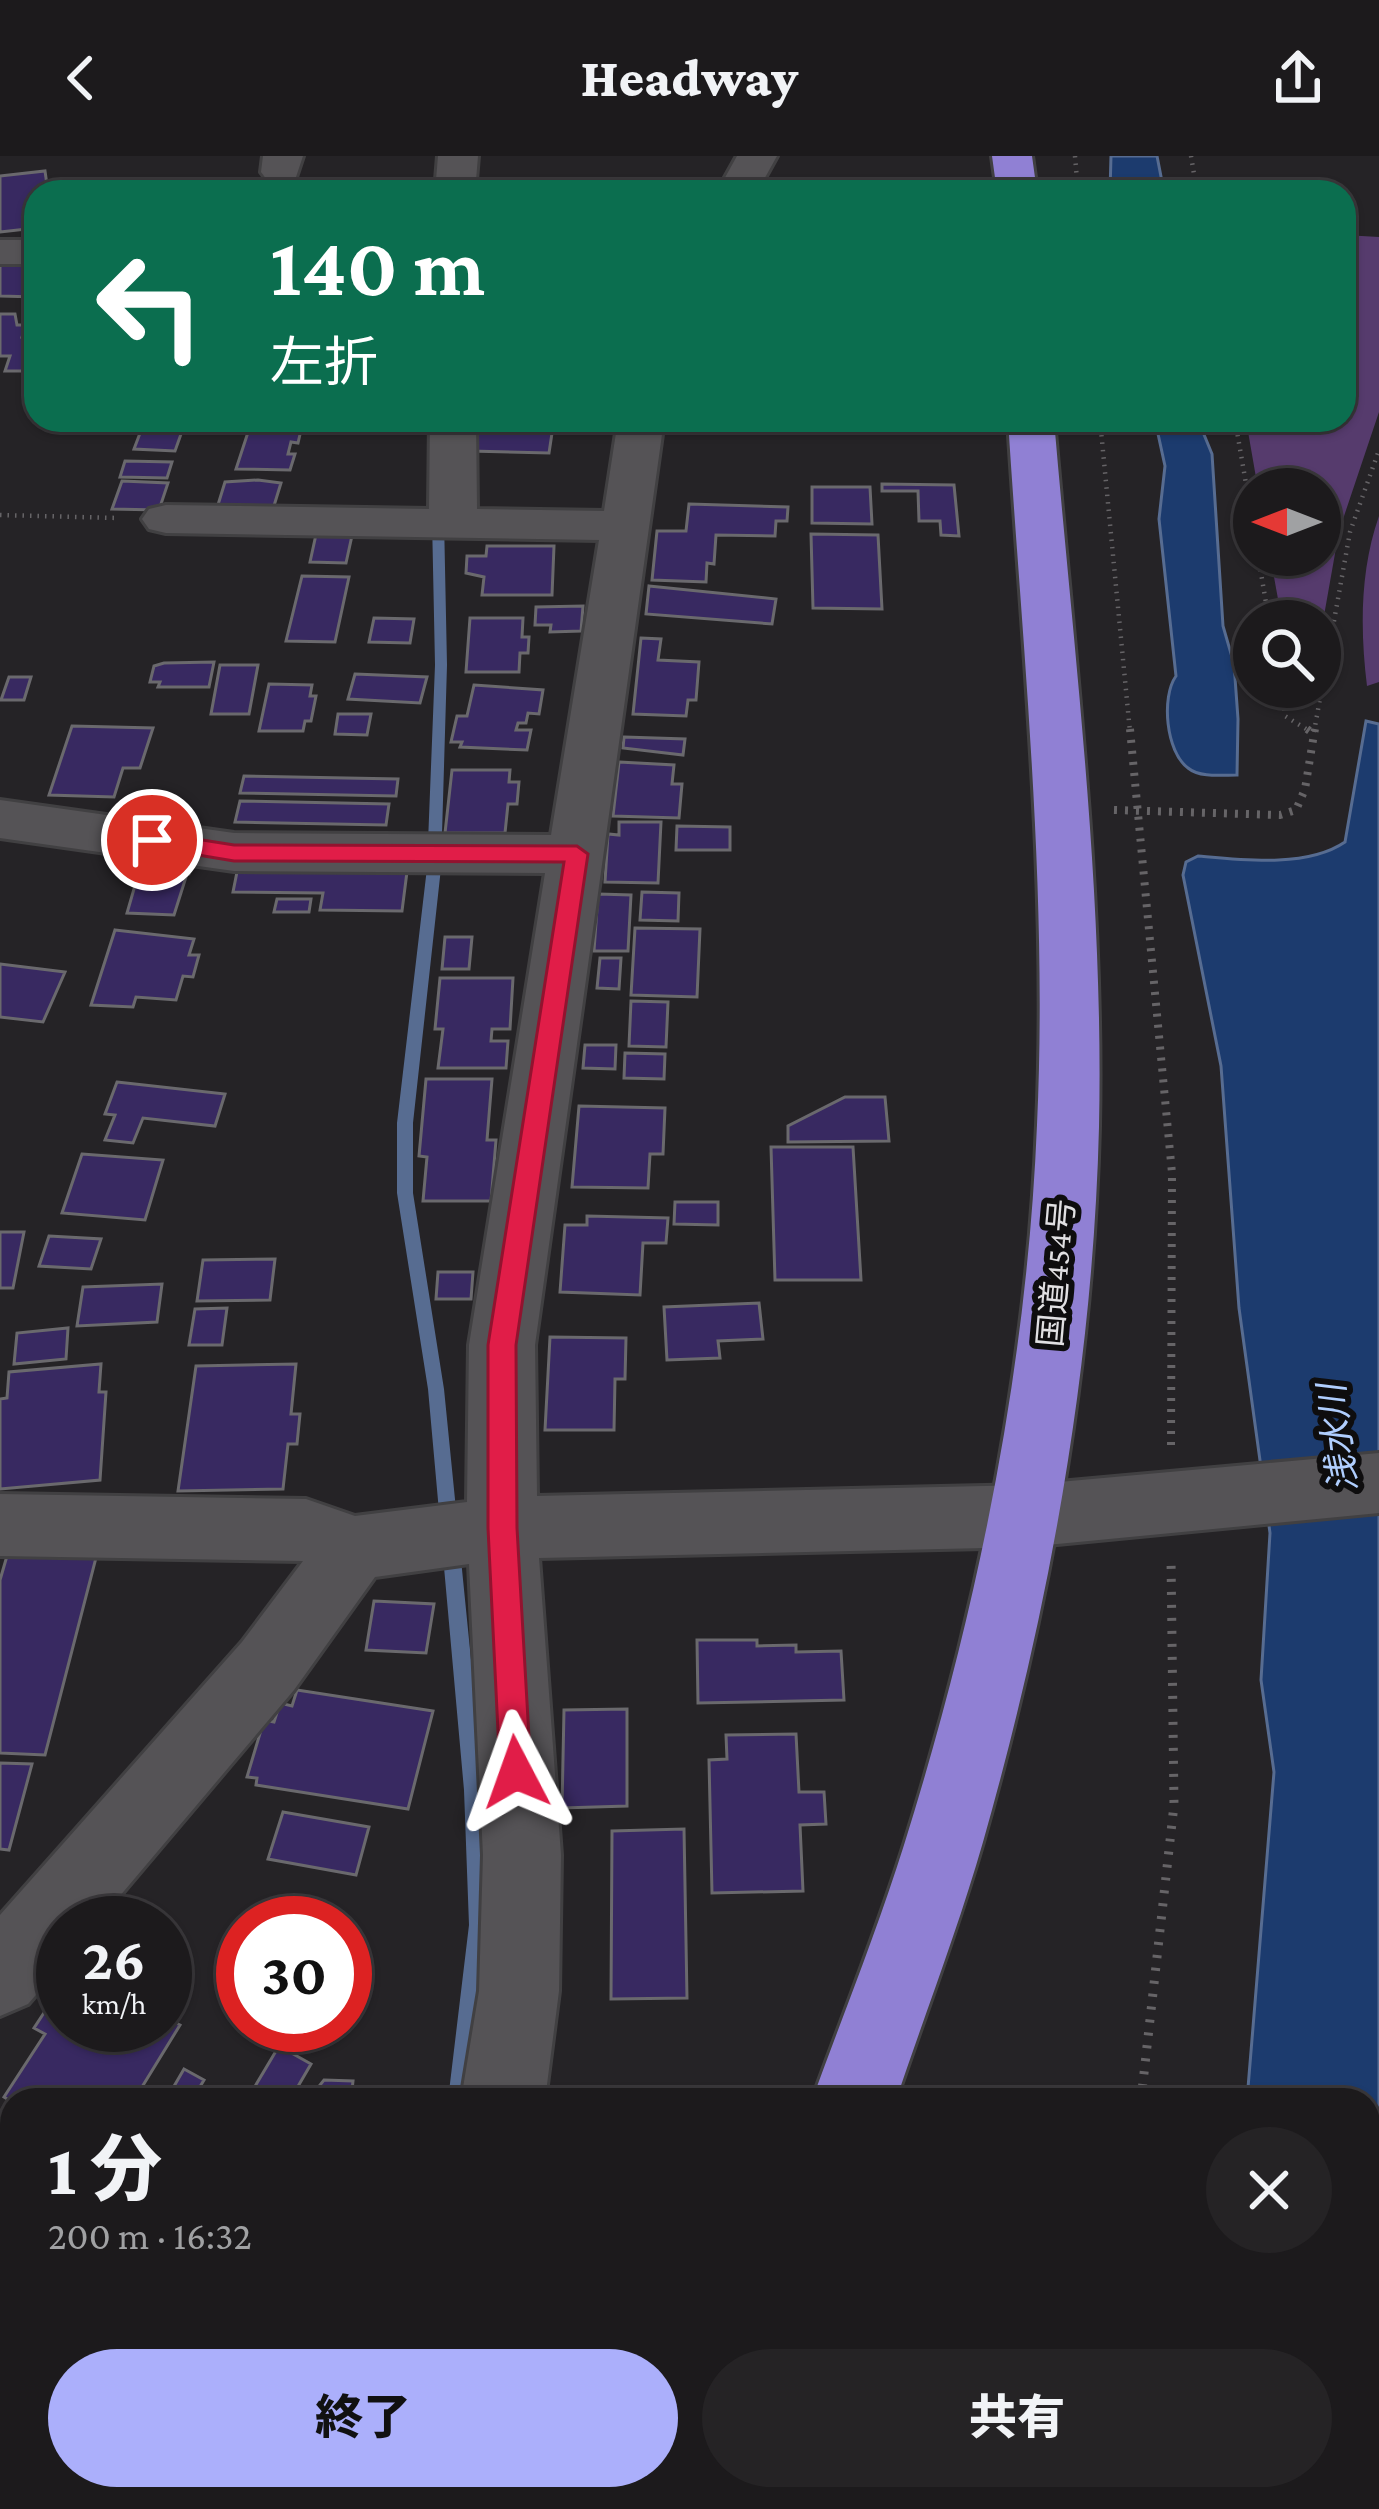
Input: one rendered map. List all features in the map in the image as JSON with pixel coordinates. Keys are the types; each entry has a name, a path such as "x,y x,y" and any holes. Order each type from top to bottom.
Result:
{"highway":[{"name":"国道454号","path":"858,2088 944,1842 1026,1516 1056,1306 1068,1127 1068,968 1032,432"}],"street":[{"path":"452,524 453,432"},
{"path":"504,2088 519,1990 522,1855 502,1528 502,1345 639,432"},
{"path":"166,519 623,526"},
{"path":"0,819 234,853 577,854"},
{"path":"0,1525 306,1530 355,1548 502,1528 1026,1516 1379,1483"},
{"path":"0,1976 268,1666 355,1548"}],"path":[{"path":"1101,432 1172,1173 1192,1500 1174,1805 1143,2088"},
{"path":"1237,432 1243,468"},
{"path":"1058,807 1280,815 1296,810 1305,789 1350,532 1379,450"},
{"path":"0,515 166,519"},
{"path":"1285,708 1286,716 1315,734"}],"shaded area":[{"path":"1356,236 1379,237 1379,412 1341,525 1341,468 1254,468 1248,432 1356,432"},
{"path":"1379,516 1379,682 1367,686 1363,600"},
{"path":"1274,576 1331,576 1327,600 1278,600"}],"water":[{"path":"1111,156 1157,156 1162,180 1110,180"},
{"path":"1158,432 1203,432 1212,454 1223,626 1233,661 1237,775 1193,771 1181,760 1171,737 1168,697 1176,676 1159,519 1165,466"},
{"name":"浅水川","path":"1366,721 1379,724 1379,2088 1248,2088 1274,1772 1261,1680 1270,1533 1239,1308 1221,1066 1183,875 1186,862 1198,856 1293,859 1345,842"}],"building":[{"path":"45,171 46,180 24,180 24,229 0,232 0,176"},
{"path":"0,256 24,257 24,297 0,296"},
{"path":"0,314 15,314 17,325 24,325 24,371 5,371 10,356 0,356"},
{"path":"140,432 182,432 175,451 134,449"},
{"path":"248,432 301,432 298,443 291,442 288,454 295,454 290,470 236,469"},
{"path":"473,432 552,432 549,453 470,451"},
{"path":"125,461 172,462 167,478 120,477"},
{"path":"122,481 168,483 159,510 112,509"},
{"path":"225,482 281,483 273,509 217,508"},
{"path":"882,484 954,485 959,536 941,535 940,521 919,521 918,491 882,491"},
{"path":"812,487 870,487 872,524 812,523"},
{"path":"689,504 788,507 787,521 776,521 775,536 716,535 714,564 707,563 706,582 652,580 657,531 686,531"},
{"path":"317,530 353,531 346,563 310,562"},
{"path":"811,534 878,535 882,609 813,608"},
{"path":"487,546 554,546 552,595 482,595 484,577 466,573 467,556 486,556"},
{"path":"302,576 349,577 335,642 286,641"},
{"path":"649,586 776,599 772,624 646,614"},
{"path":"583,606 581,631 550,632 551,625 535,625 536,607"},
{"path":"374,618 414,619 410,643 369,642"},
{"path":"470,618 523,618 522,637 529,637 528,653 520,653 519,672 466,672"},
{"path":"641,638 661,639 658,660 699,662 696,700 688,700 686,716 633,714"},
{"path":"214,662 209,687 158,687 160,682 150,682 154,666"},
{"path":"220,665 258,665 249,714 211,714"},
{"path":"355,674 427,677 420,703 348,699"},
{"path":"9,677 31,677 24,700 1,700"},
{"path":"269,684 312,685 310,696 316,696 311,721 305,721 303,731 259,731"},
{"path":"474,685 543,690 539,714 528,713 526,723 518,723 516,730 531,730 527,750 460,747 462,742 451,742 457,716 467,716"},
{"path":"338,714 371,714 367,735 335,734"},
{"path":"72,726 153,728 140,768 123,768 114,797 49,795"},
{"path":"624,737 685,739 683,755 623,748"},
{"path":"619,762 674,765 672,784 682,784 679,818 613,816"},
{"path":"452,770 510,770 509,782 519,782 517,804 508,804 505,833 445,833"},
{"path":"244,776 398,779 396,796 240,793"},
{"path":"240,801 389,804 386,825 235,822"},
{"path":"619,822 661,822 658,883 605,882 608,834 619,835"},
{"path":"677,826 730,827 730,850 676,850"},
{"path":"145,857 194,859 189,874 140,872"},
{"path":"239,862 408,864 402,911 320,910 323,893 233,892"},
{"path":"138,875 186,877 174,915 127,913"},
{"path":"642,892 679,893 678,921 640,920"},
{"path":"598,894 631,895 628,951 594,951"},
{"path":"277,899 311,899 309,912 274,912"},
{"path":"635,928 700,929 697,997 631,995"},
{"path":"115,930 194,939 189,955 199,955 193,977 183,976 176,1000 136,997 133,1007 91,1005"},
{"path":"445,937 472,937 469,969 442,969"},
{"path":"600,958 621,958 619,989 597,988"},
{"path":"0,964 65,972 43,1022 0,1017"},
{"path":"440,978 513,978 510,1029 492,1029 491,1041 508,1041 506,1068 438,1068 443,1029 435,1029"},
{"path":"631,1001 668,1002 666,1047 629,1046"},
{"path":"585,1045 616,1045 615,1069 583,1068"},
{"path":"625,1053 665,1054 664,1079 624,1078"},
{"path":"426,1079 492,1079 487,1140 496,1140 491,1201 423,1201 427,1157 419,1156"},
{"path":"117,1082 225,1094 215,1126 143,1118 133,1143 105,1140 115,1115 105,1114"},
{"path":"845,1097 885,1097 889,1141 788,1142 788,1126"},
{"path":"579,1106 665,1108 663,1154 650,1154 648,1188 572,1187"},
{"path":"771,1147 853,1147 861,1280 775,1280"},
{"path":"82,1154 163,1160 145,1220 62,1213"},
{"path":"675,1202 718,1202 718,1225 674,1224"},
{"path":"587,1216 668,1218 666,1243 643,1243 640,1295 560,1292 565,1225 587,1225"},
{"path":"0,1232 24,1232 13,1288 0,1288"},
{"path":"49,1236 101,1239 91,1269 39,1266"},
{"path":"275,1259 270,1300 197,1301 203,1260"},
{"path":"438,1272 473,1272 471,1299 436,1299"},
{"path":"162,1284 157,1322 77,1326 83,1287"},
{"path":"759,1303 763,1339 718,1341 720,1358 667,1360 664,1307"},
{"path":"227,1308 222,1345 189,1345 195,1309"},
{"path":"68,1328 66,1359 14,1364 17,1333"},
{"path":"550,1337 626,1338 625,1379 615,1379 614,1430 545,1430"},
{"path":"101,1364 99,1392 106,1392 100,1480 0,1489 0,1399 7,1398 9,1372"},
{"path":"296,1364 291,1414 300,1414 297,1444 288,1444 283,1489 178,1491 196,1366"},
{"path":"9,1549 97,1554 45,1755 0,1753 0,1580"},
{"path":"374,1601 434,1604 426,1653 366,1650"},
{"path":"697,1640 757,1640 757,1646 796,1645 796,1652 841,1651 844,1700 698,1703"},
{"path":"297,1690 433,1711 408,1809 256,1785 257,1778 247,1777 264,1720 274,1722 280,1703 292,1706"},
{"path":"627,1709 627,1806 562,1808 564,1710"},
{"path":"796,1734 799,1792 824,1792 826,1824 800,1825 803,1891 712,1893 709,1760 727,1759 726,1735"},
{"path":"0,1763 32,1764 9,1850 0,1849"},
{"path":"283,1812 369,1827 356,1875 268,1859"},
{"path":"684,1829 687,1998 611,1999 612,1831"},
{"path":"36,2048 36,2052 163,2052 141,2088 10,2088"},
{"path":"275,2052 290,2052 311,2064 297,2088 254,2088"},
{"path":"184,2069 204,2080 199,2088 173,2088"},
{"path":"324,2080 353,2081 352,2088 318,2088"}],"waterway":[{"path":"438,519 441,665 434,868 405,1123 405,1193 436,1389 474,1790 479,1925 459,2088"}],"route":[{"path":"152,840 234,853 577,854 502,1345 502,1528 516,1772"}]}
